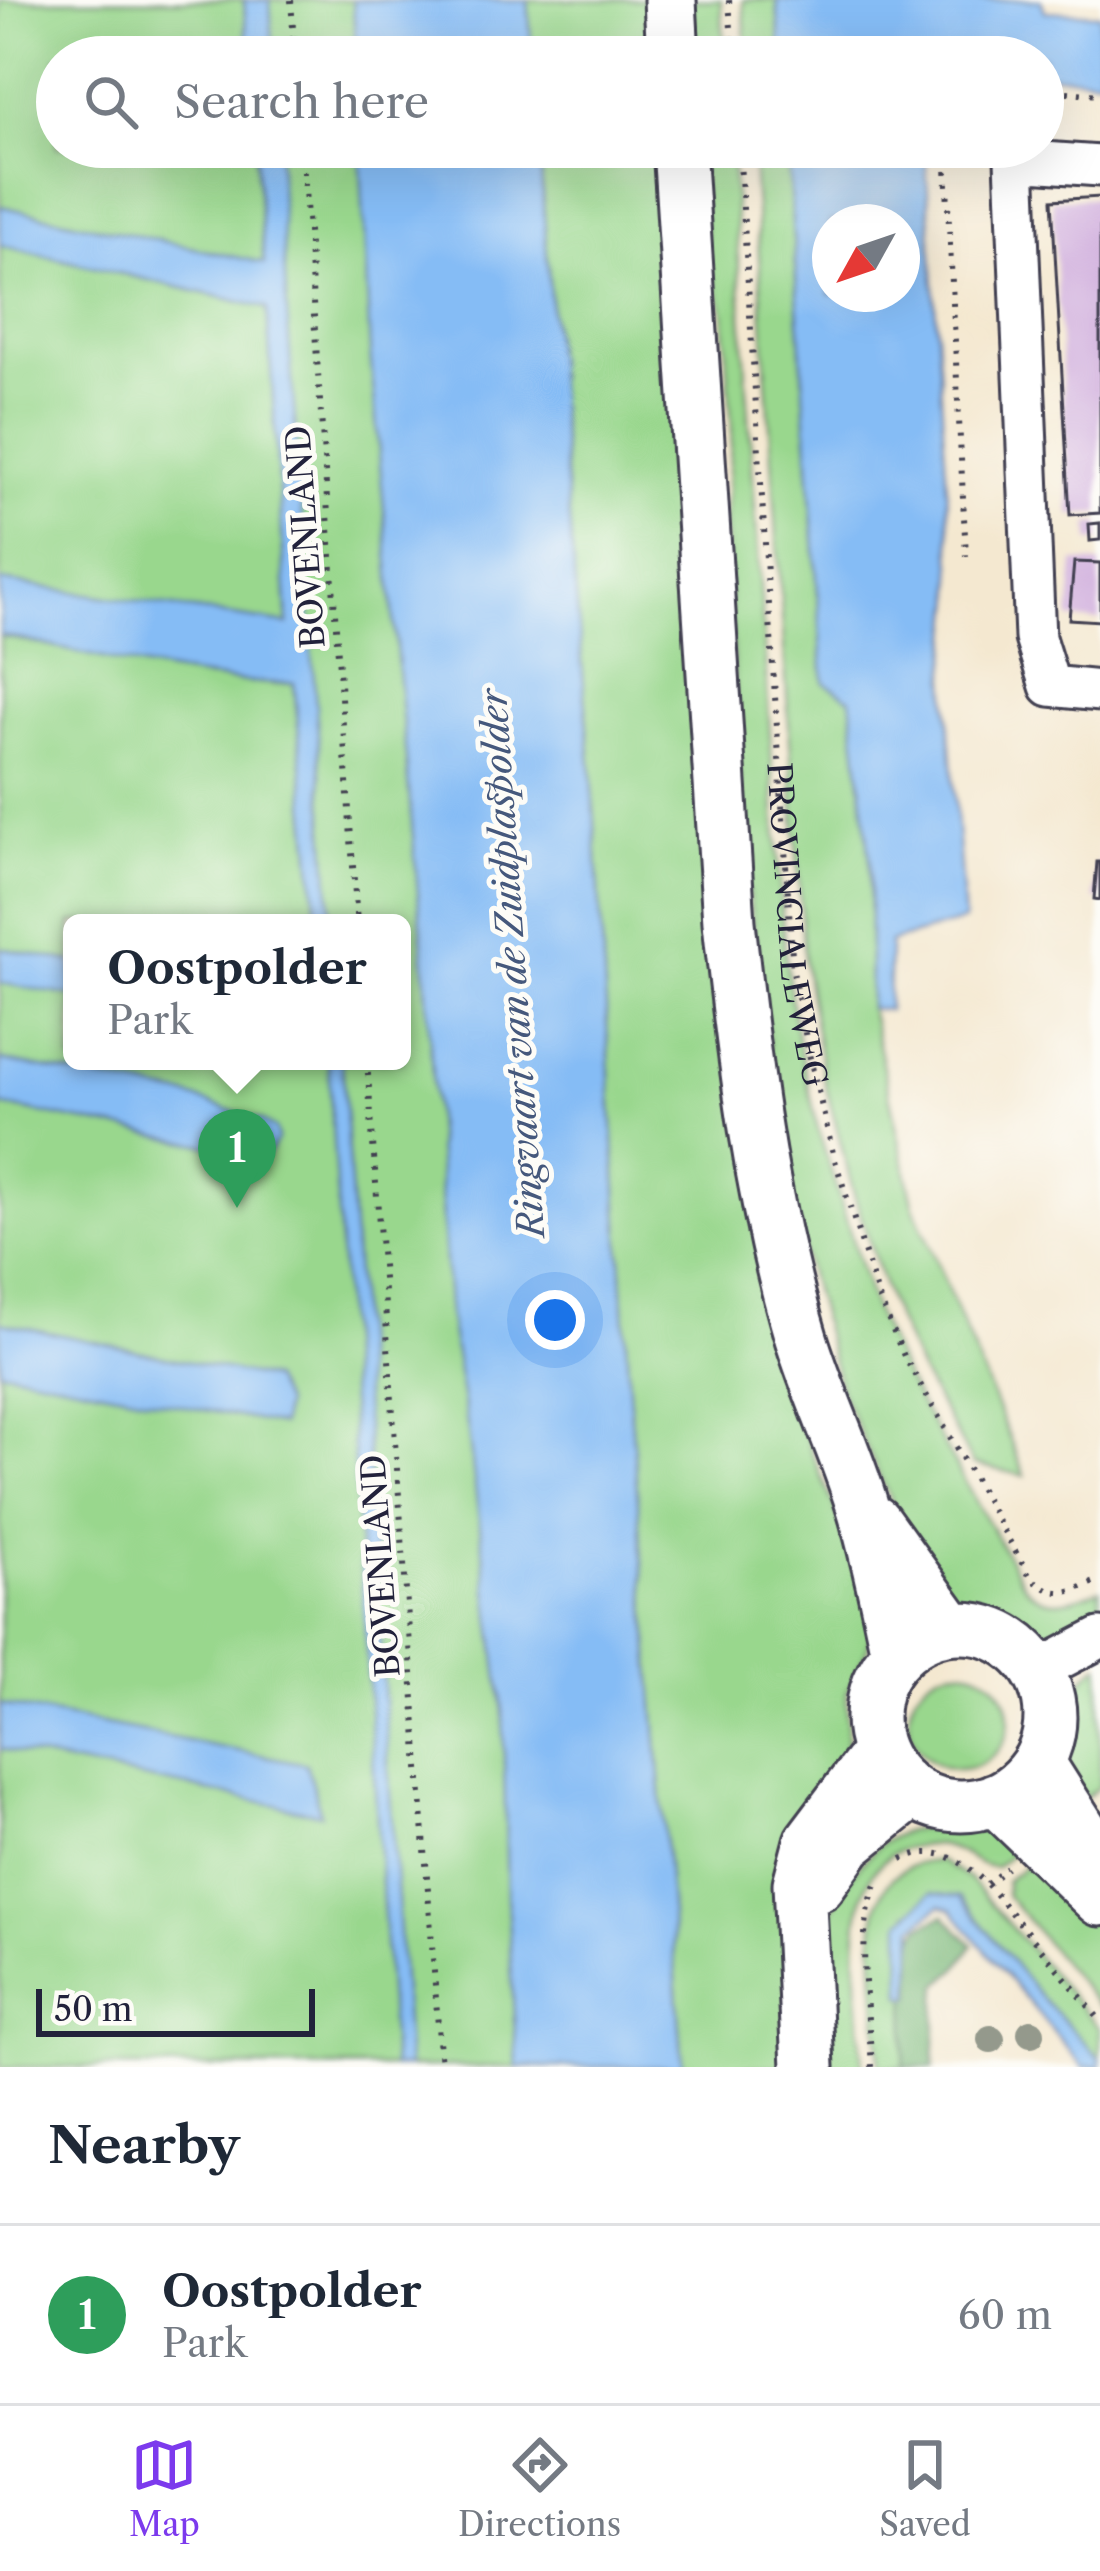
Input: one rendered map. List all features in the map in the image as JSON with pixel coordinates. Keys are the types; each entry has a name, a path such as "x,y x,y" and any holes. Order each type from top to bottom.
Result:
{"main road":[{"path":"670,0 673,36"},
{"name":"PROVINCIALEWEG","path":"680,168 727,899 742,1046 763,1182 800,1336 861,1502 897,1654"},
{"name":"PROVINCIALEWEG","path":"861,1502 951,1628"},
{"path":"951,1628 991,1633 1010,1642 1037,1671 1050,1717 1038,1762 1012,1790 961,1806 912,1792 887,1767 873,1735 873,1700 886,1667 913,1641 951,1628"},
{"path":"808,2067 799,1884 810,1842 878,1752"},
{"path":"1038,1762 1100,1860"},
{"path":"802,1910 848,1844 912,1792"},
{"path":"995,1799 1100,1900"}],"street":[{"path":"1064,163 1100,166"},
{"path":"1015,168 1035,638 1051,686 1100,691"},
{"path":"1037,1671 1100,1638"}],"path":[{"path":"291,0 294,36"},
{"path":"729,0 732,36"},
{"path":"1064,92 1100,94"},
{"name":"BOVENLAND","path":"303,168 355,914"},
{"name":"PROVINCIALEWEG","path":"740,168 793,971 834,1157 879,1298 904,1356 1030,1576 1046,1591 1064,1594 1100,1580"},
{"path":"946,168 966,556"},
{"name":"BOVENLAND","path":"368,1070 441,2067"},
{"path":"888,1870 913,1854 957,1860 986,1884 1100,2020"},
{"path":"872,2067 864,1936 877,1883"}],"green space":[{"path":"0,0 244,0 247,36 36,36 36,168 257,168 264,264 0,206"},
{"path":"257,0 384,0 387,36 260,36"},
{"path":"528,0 650,0 652,36 531,36"},
{"path":"691,0 721,0 724,36 693,36"},
{"path":"743,0 777,0 780,36 746,36"},
{"path":"268,168 397,168 534,2067 0,2067 0,958 63,969 63,1070 411,1070 411,914 320,914"},
{"path":"541,168 661,168 763,1284 812,1454 868,1587 872,1629 847,1693 847,1741 788,2067 683,2067 629,1390 592,775"},
{"path":"701,168 732,168 784,944 795,1026 818,1129 874,1310 907,1381 1025,1587 1051,1601 1100,1589 1100,1611 1060,1631 1021,1630 972,1614 922,1569 841,1392 790,1204 746,877 725,523 732,431 724,313 706,254"},
{"path":"753,168 788,168 824,682 851,698 870,859 870,1008 914,1207 1025,1476 973,1464 920,1371 889,1302 824,1080 804,961"},
{"path":"0,245 267,308 288,625 0,581"},
{"path":"0,636 206,678 294,683 317,914 63,914 63,960 0,948"},
{"path":"1100,1665 1100,1786 1074,1806 1061,1765 1061,1732 1073,1693"},
{"path":"959,1669 995,1683 1009,1719 995,1755 959,1769 923,1755 909,1719 923,1683"},
{"path":"970,1822 1024,1843 996,1867 938,1845 901,1850 882,1862 870,1878 862,1899 856,1947 863,2067 829,2067 825,1908 833,1909 862,1862 883,1843 907,1831 957,1831"},
{"path":"1038,1856 1100,1922 1100,2007 1006,1895 1006,1881"},
{"path":"939,1861 969,1879 1100,2029 1100,2059 1040,1996 960,1897 908,1912 902,1996 907,1997 904,2067 880,2067 873,1940 879,1902 898,1873"},
{"path":"944,1915 973,1945 957,1969 938,1985 934,2067 904,2067 914,1936 920,1927"}],"water":[{"path":"244,0 270,0 272,36 247,36"},
{"path":"353,0 528,0 531,36 355,36"},
{"path":"777,0 1041,0 1045,11 1100,14 1100,79 1064,76 1064,36 780,36"},
{"path":"257,168 279,168 331,914 317,914 294,683 183,674 0,635 0,581 288,624 267,308 0,245 0,206 264,263"},
{"name":"Ringvaart van de Zuidplaspolder","path":"361,168 541,168 592,775 629,1390 683,2067 517,2067 503,1712 449,1318 425,972 370,352"},
{"path":"788,168 926,168 954,597 946,678 964,921 890,942 888,1010 870,1008 870,859 851,699 824,682"},
{"path":"0,948 63,960 63,994 0,983"},
{"path":"0,1060 188,1096 262,1121 276,1130 277,1140 266,1157 0,1105"},
{"path":"329,1070 343,1070 408,2067 393,2067"},
{"path":"0,1322 271,1379 284,1404 281,1425 0,1370"},
{"path":"0,1704 306,1764 321,1814 0,1749"},
{"path":"931,1893 960,1897 1040,1996 1100,2059 1100,2067 1083,2067 951,1909 940,1906 914,1927 911,1997 902,1996 901,1921"}],"building":[{"path":"1100,197 1100,513 1070,515 1052,200"},
{"path":"1100,523 1100,540 1090,541 1089,524"},
{"path":"1074,562 1100,563 1100,621 1069,619"},
{"path":"1100,862 1100,900 1094,899"}],"place":[{"name":"Oostpolder","path":"237,1208"}]}
